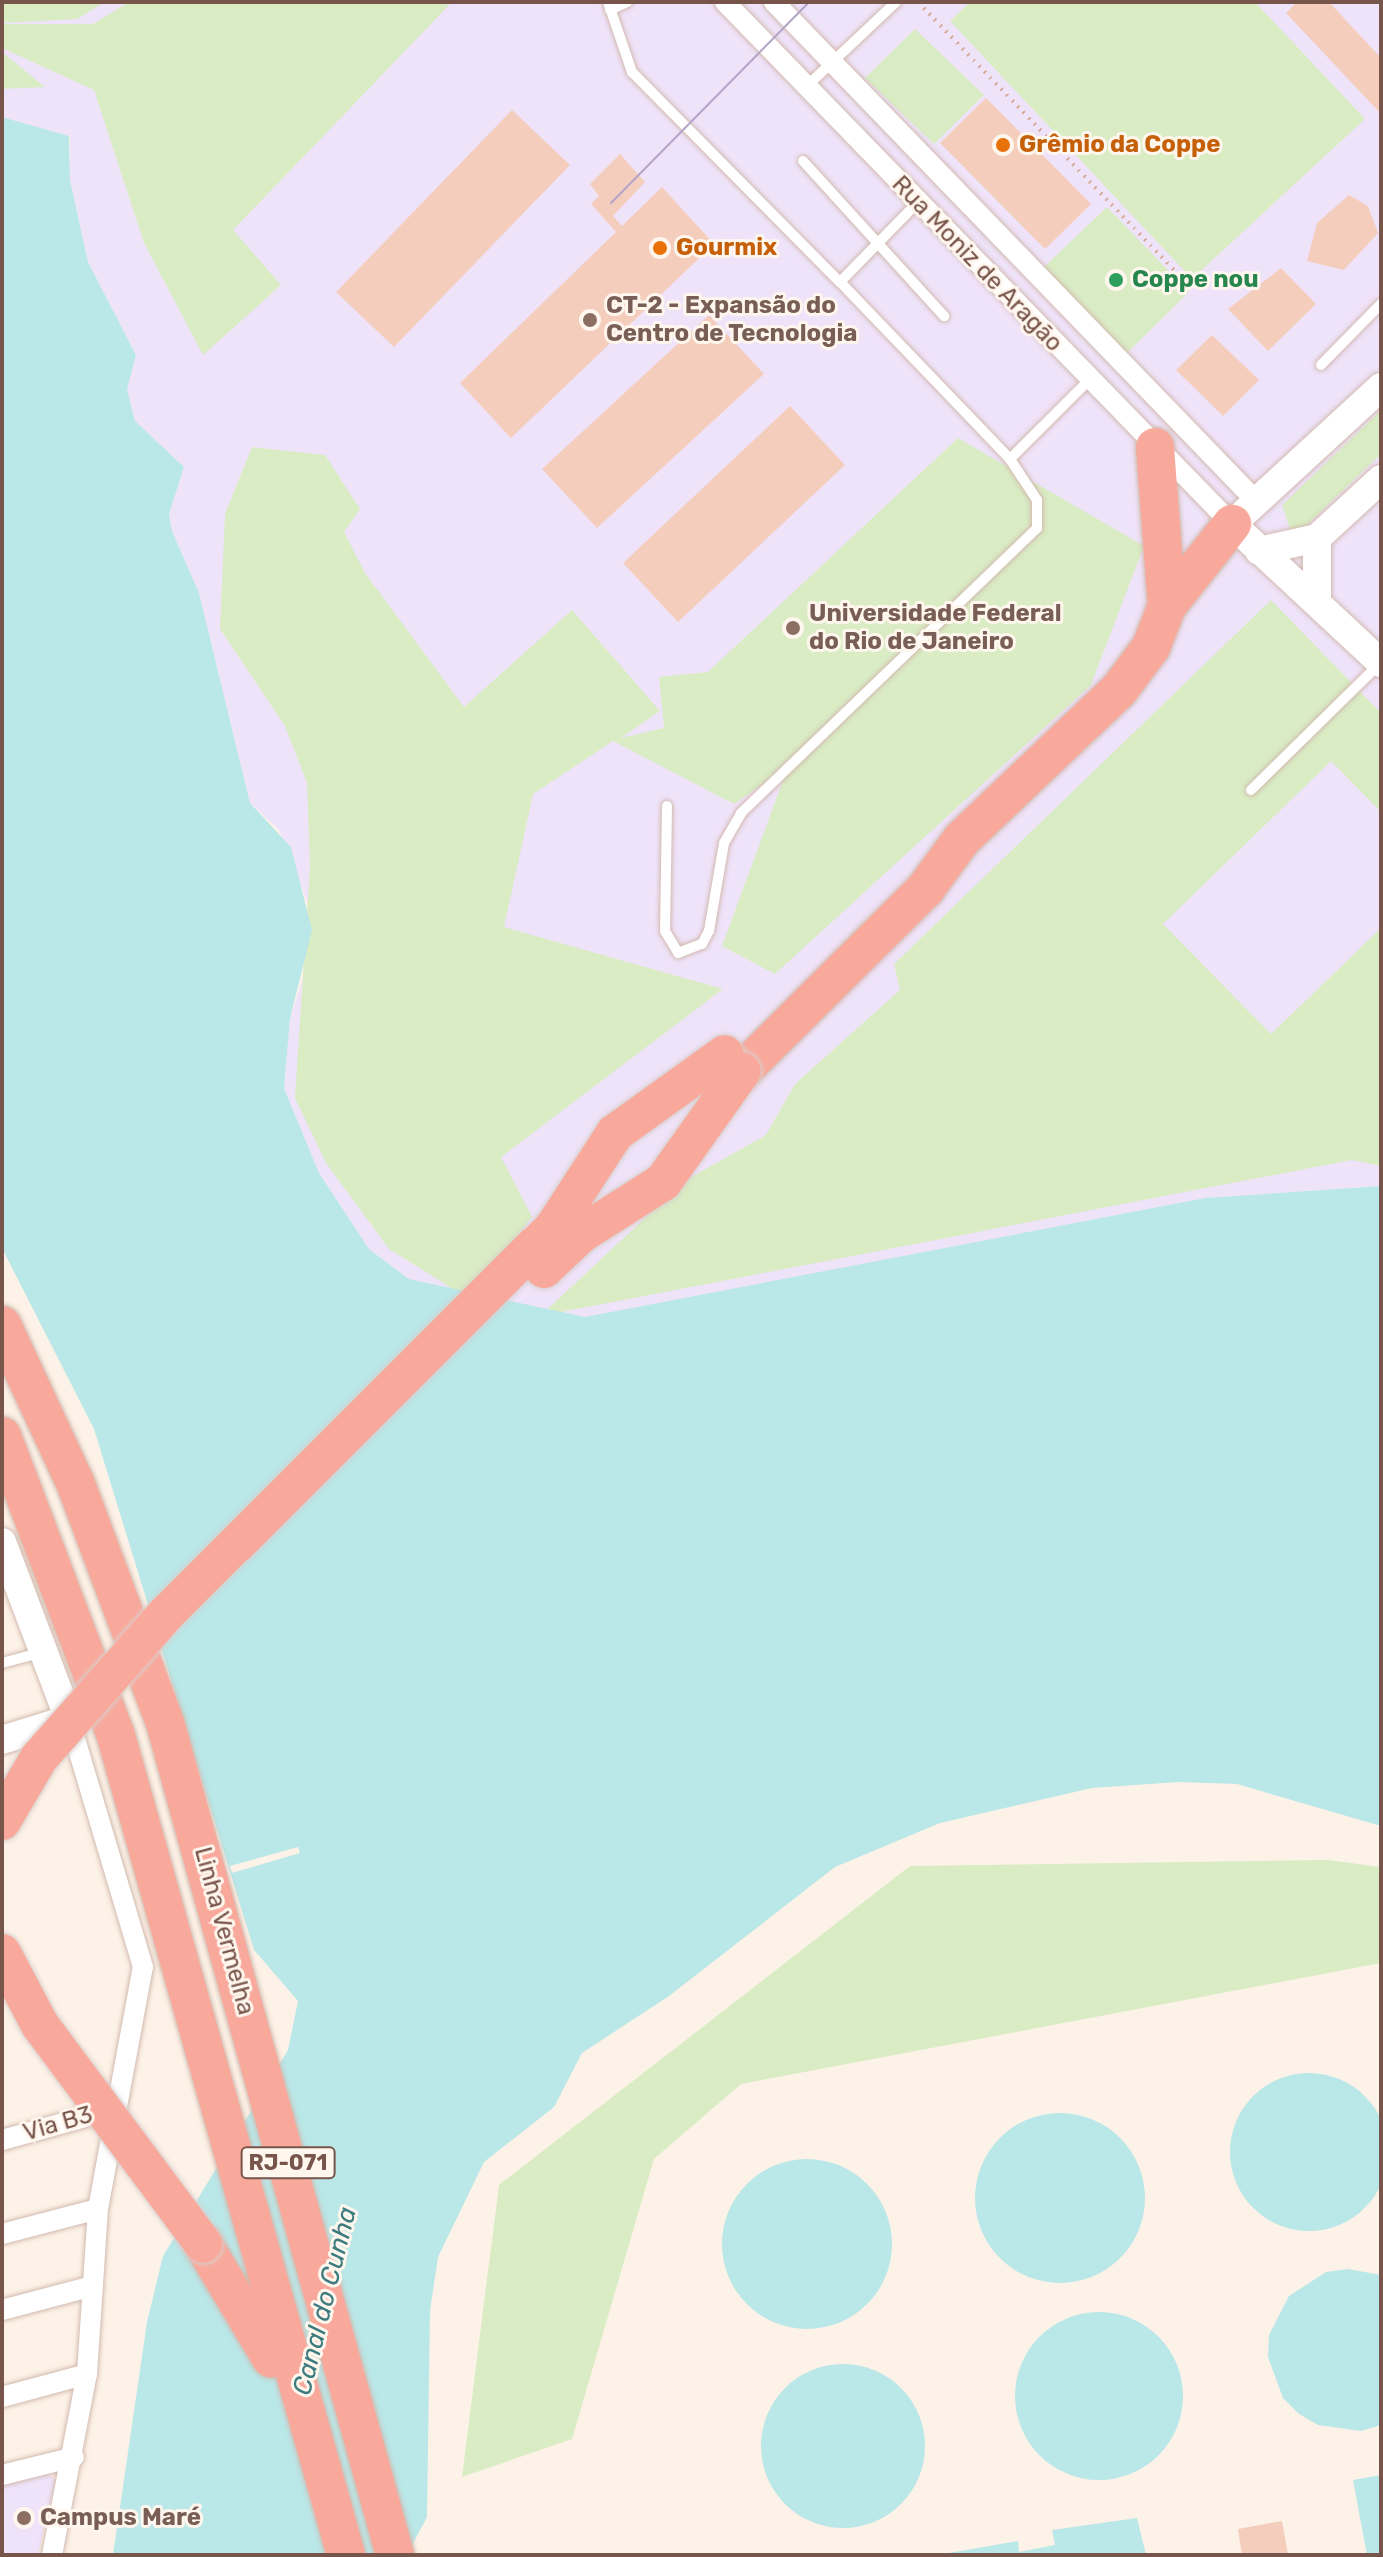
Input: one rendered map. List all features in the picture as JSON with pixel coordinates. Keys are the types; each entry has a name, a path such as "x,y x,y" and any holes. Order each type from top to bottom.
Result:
{"highway":[{"path":"1155,447 1167,606"},
{"path":"2,1821 39,1758 111,1684 166,1614 546,1235 615,1133 725,1054 926,888 962,839 1119,690 1151,647 1167,606 1244,512"},
{"path":"111,1684 182,1629 568,1245 663,1182 729,1085 816,980"},
{"name":"Linha Vermelha","path":"2,1325 75,1482 180,1771 395,2555"},
{"name":"RJ-071","path":"2,1436 28,1496 116,1736 346,2555"},
{"path":"2,1953 40,2025 246,2310 320,2468"}],"street":[{"name":"Rua Moniz de Aragão","path":"725,2 1155,447 1244,512"},
{"name":"Rua Moniz de Aragão","path":"774,2 1244,512"},
{"path":"1381,387 1244,512 1259,551 1381,662"},
{"path":"1259,551 1317,538 1381,479"},
{"path":"1317,538 1317,601"},
{"path":"2,1542 69,1719 143,1967 98,2209 87,2374 74,2457 52,2555"},
{"path":"2,1740 69,1719"},
{"name":"Via B3","path":"2,2140 115,2108"},
{"path":"2,2234 98,2209"},
{"path":"2,2310 93,2286"},
{"path":"2,2397 87,2374"},
{"path":"2,2475 74,2457"}],"lane":[{"path":"627,2 609,6 632,72 1010,459 1037,500 1037,528 741,813 724,843 709,931 702,944 678,953 665,931 667,806"},
{"path":"807,86 896,2"},
{"path":"803,161 944,316"},
{"path":"840,282 918,202"},
{"path":"1321,365 1381,304"},
{"path":"1010,459 1088,381"},
{"path":"1251,790 1381,662"},
{"path":"2,1663 46,1652"}],"path":[{"path":"918,2 1185,281"}],"shaded area":[{"name":"Universidade Federal do Rio de Janeiro","path":"2,2 1381,2 1381,1186 1205,1198 585,1318 409,1279 369,1249 319,1173 284,1088 290,1019 310,955 308,904 279,830 250,803 199,593 172,531 169,514 184,467 135,421 127,389 136,355 88,262 70,180 70,136 2,117"},
{"name":"Campus Maré","path":"40,2470 56,2479 38,2555 2,2555 2,2481"}],"green space":[{"path":"2,2 105,2 77,19 2,23"},
{"path":"129,2 452,2 233,230 281,285 203,355 144,243 94,90 2,48 2,24 93,24"},
{"path":"970,2 1255,2 1365,119 1192,279 950,21"},
{"path":"915,29 984,95 934,144 865,78"},
{"path":"2,52 45,87 2,89"},
{"name":"Coppe nou","path":"1107,207 1189,292 1126,354 1043,268"},
{"path":"1381,410 1381,454 1301,531 1290,529 1282,505"},
{"path":"958,438 1144,546 1091,685 775,974 722,946 788,767 734,804 613,741 533,794 504,927 723,989 501,1157 532,1217 469,1299 389,1249 326,1163 295,1098 310,866 307,783 285,726 220,629 225,514 252,447 325,455 360,509 344,532 365,573 464,707 572,610 660,711 621,738 664,728 659,677 708,672"},
{"path":"1271,600 1381,713 1381,812 1331,761 1163,924 1271,1034 1381,928 1381,1166 1352,1160 540,1316 686,1180 766,1135 795,1084 900,990 894,964"},
{"path":"1328,1860 1381,1867 1381,1963 741,2084 654,2159 572,2439 462,2477 499,2185 910,1866"}],"water":[{"name":"Canal do Cunha","path":"2,117 69,136 70,180 88,262 136,355 127,389 135,421 184,467 169,514 172,531 199,593 250,803 291,847 312,930 290,1019 284,1088 319,1173 369,1249 409,1279 585,1317 1205,1198 1381,1186 1381,1826 1237,1784 1178,1782 1092,1788 940,1823 835,1867 669,1996 582,2053 554,2107 484,2162 438,2257 430,2311 427,2517 407,2555 113,2555 147,2322 163,2256 288,2050 298,2001 254,1950 94,1429 2,1248"},
{"path":"1309,2073 1339,2079 1365,2096 1382,2122 1388,2152 1382,2182 1365,2208 1339,2225 1309,2231 1279,2225 1253,2208 1236,2182 1230,2152 1236,2122 1253,2096 1279,2079"},
{"path":"1060,2113 1093,2120 1120,2138 1138,2165 1145,2198 1138,2231 1120,2258 1093,2276 1060,2283 1027,2276 1000,2258 982,2231 975,2198 982,2165 1000,2138 1027,2120"},
{"path":"807,2159 839,2166 867,2184 885,2212 892,2244 885,2276 867,2304 839,2322 807,2329 775,2322 747,2304 729,2276 722,2244 729,2212 747,2184 775,2166"},
{"path":"1348,2269 1381,2275 1381,2425 1361,2431 1318,2425 1299,2414 1283,2398 1268,2357 1269,2335 1289,2296 1326,2272"},
{"path":"1099,2312 1131,2318 1158,2337 1177,2364 1183,2396 1177,2428 1158,2455 1131,2474 1099,2480 1067,2474 1040,2455 1021,2428 1015,2396 1021,2364 1040,2337 1067,2318"},
{"path":"843,2364 874,2370 901,2388 919,2415 925,2446 919,2477 901,2504 874,2522 843,2528 812,2522 785,2504 767,2477 761,2446 767,2415 785,2388 812,2370"},
{"path":"1381,2475 1381,2555 1367,2555 1353,2480"},
{"path":"1137,2518 1146,2555 937,2555 1018,2541 1019,2552 1055,2545 1052,2530"}],"pier":[{"path":"298,1847 300,1853 232,1873 230,1866"}],"building":[{"path":"1297,2 1329,2 1381,58 1381,114 1286,13"},
{"path":"986,98 1091,204 1045,249 940,143"},
{"path":"512,110 570,165 394,347 336,292"},
{"path":"620,154 645,182 613,216 622,226 662,187 714,244 511,438 460,383 616,232 591,204 599,196 590,184"},
{"path":"1349,195 1368,206 1378,233 1344,270 1307,261 1317,223"},
{"path":"1281,268 1316,304 1268,351 1228,309"},
{"path":"709,315 764,374 597,528 542,469"},
{"path":"1212,335 1259,380 1223,416 1176,370"},
{"path":"790,406 845,465 678,622 623,563"},
{"path":"1282,2521 1288,2554 1242,2555 1238,2529"}],"tram line":[{"path":"611,203 809,2"}],"place":[{"name":"Grêmio da Coppe","path":"1003,145"},
{"name":"Gourmix","path":"660,248"},
{"name":"Coppe nou","path":"1116,280"},
{"name":"CT-2 - Expansão do Centro de Tecnologia","path":"590,320"},
{"name":"Universidade Federal do Rio de Janeiro","path":"793,628"},
{"name":"Campus Maré","path":"24,2518"}]}
